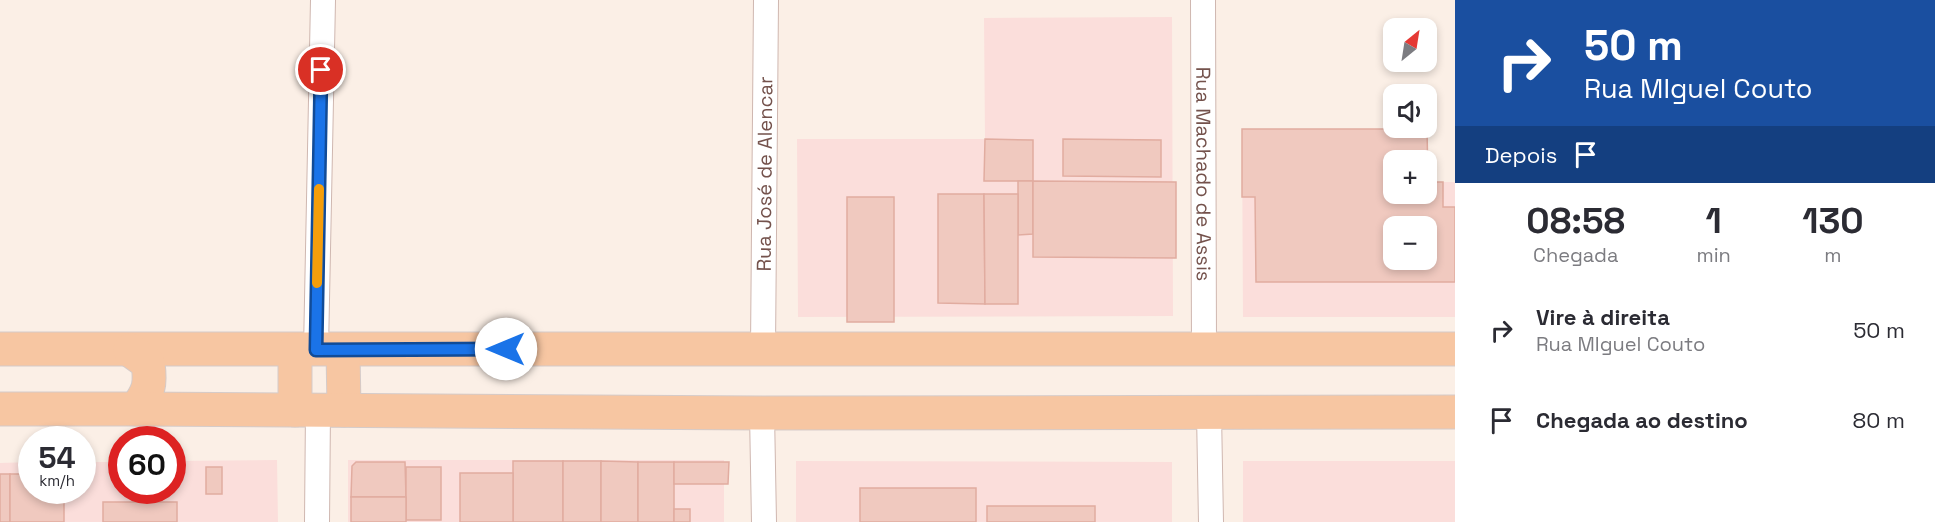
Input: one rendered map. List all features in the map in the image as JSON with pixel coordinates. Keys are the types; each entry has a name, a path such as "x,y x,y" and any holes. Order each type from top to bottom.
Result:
{"main road":[{"path":"0,349 1455,349"},
{"path":"130,350 148,363 150,377 148,392 136,409"},
{"path":"318,350 319,410"},
{"path":"318,350 319,410"},
{"path":"0,410 762,413 1455,412"}],"street":[{"path":"318,350 323,0"},
{"name":"Rua José de Alencar","path":"763,348 766,0"},
{"name":"Rua Machado de Assis","path":"1203,0 1204,348"},
{"path":"317,522 319,410"},
{"path":"762,413 764,522"},
{"path":"1209,413 1211,522"}],"shaded area":[{"path":"1172,17 1173,316 798,317 797,139 985,139 984,18"},
{"path":"1242,129 1383,129 1383,138 1427,138 1427,150 1383,150 1383,204 1437,204 1437,182 1455,182 1455,317 1243,317"},
{"path":"277,460 278,522 0,522 0,463 18,462 18,504 96,504 96,462 108,462 108,504 186,504 186,461"},
{"path":"348,460 724,460 724,522 348,522"},
{"path":"796,461 1172,462 1172,522 796,522"},
{"path":"1243,461 1455,461 1455,522 1243,522"}],"building":[{"path":"1242,129 1383,129 1383,138 1427,138 1427,150 1383,150 1383,204 1437,204 1437,182 1443,182 1443,207 1455,207 1455,282 1256,282 1255,197 1242,197"},
{"path":"985,139 1033,140 1033,181 984,181"},
{"path":"1063,139 1161,140 1161,177 1063,176"},
{"path":"1018,181 1033,181 1033,234 1018,235"},
{"path":"1033,181 1176,182 1176,258 1033,257"},
{"path":"938,194 984,194 985,304 938,303"},
{"path":"984,194 1018,194 1018,304 985,304"},
{"path":"847,197 894,197 894,322 847,322"},
{"path":"513,461 563,461 563,522 513,522"},
{"path":"563,461 601,461 601,522 563,522"},
{"path":"601,461 638,462 638,522 601,522"},
{"path":"356,462 405,462 406,497 351,497 352,466"},
{"path":"638,462 674,462 674,522 638,522"},
{"path":"674,462 729,462 728,484 674,484"},
{"path":"206,467 222,467 222,494 206,494"},
{"path":"406,467 441,467 441,520 406,520"},
{"path":"460,473 513,473 513,522 460,522"},
{"path":"0,474 10,474 10,522 0,522"},
{"path":"10,474 18,474 18,504 64,504 64,522 10,522"},
{"path":"860,488 976,488 976,522 860,522"},
{"path":"351,497 406,497 406,522 351,522"},
{"path":"103,502 108,502 108,504 177,504 177,522 103,522"},
{"path":"987,506 1095,506 1095,522 987,522"},
{"path":"674,509 690,509 690,522 674,522"}],"slow traffic":[{"path":"317,283 319,189"}],"route":[{"path":"321,70 316,350 506,349"}]}
